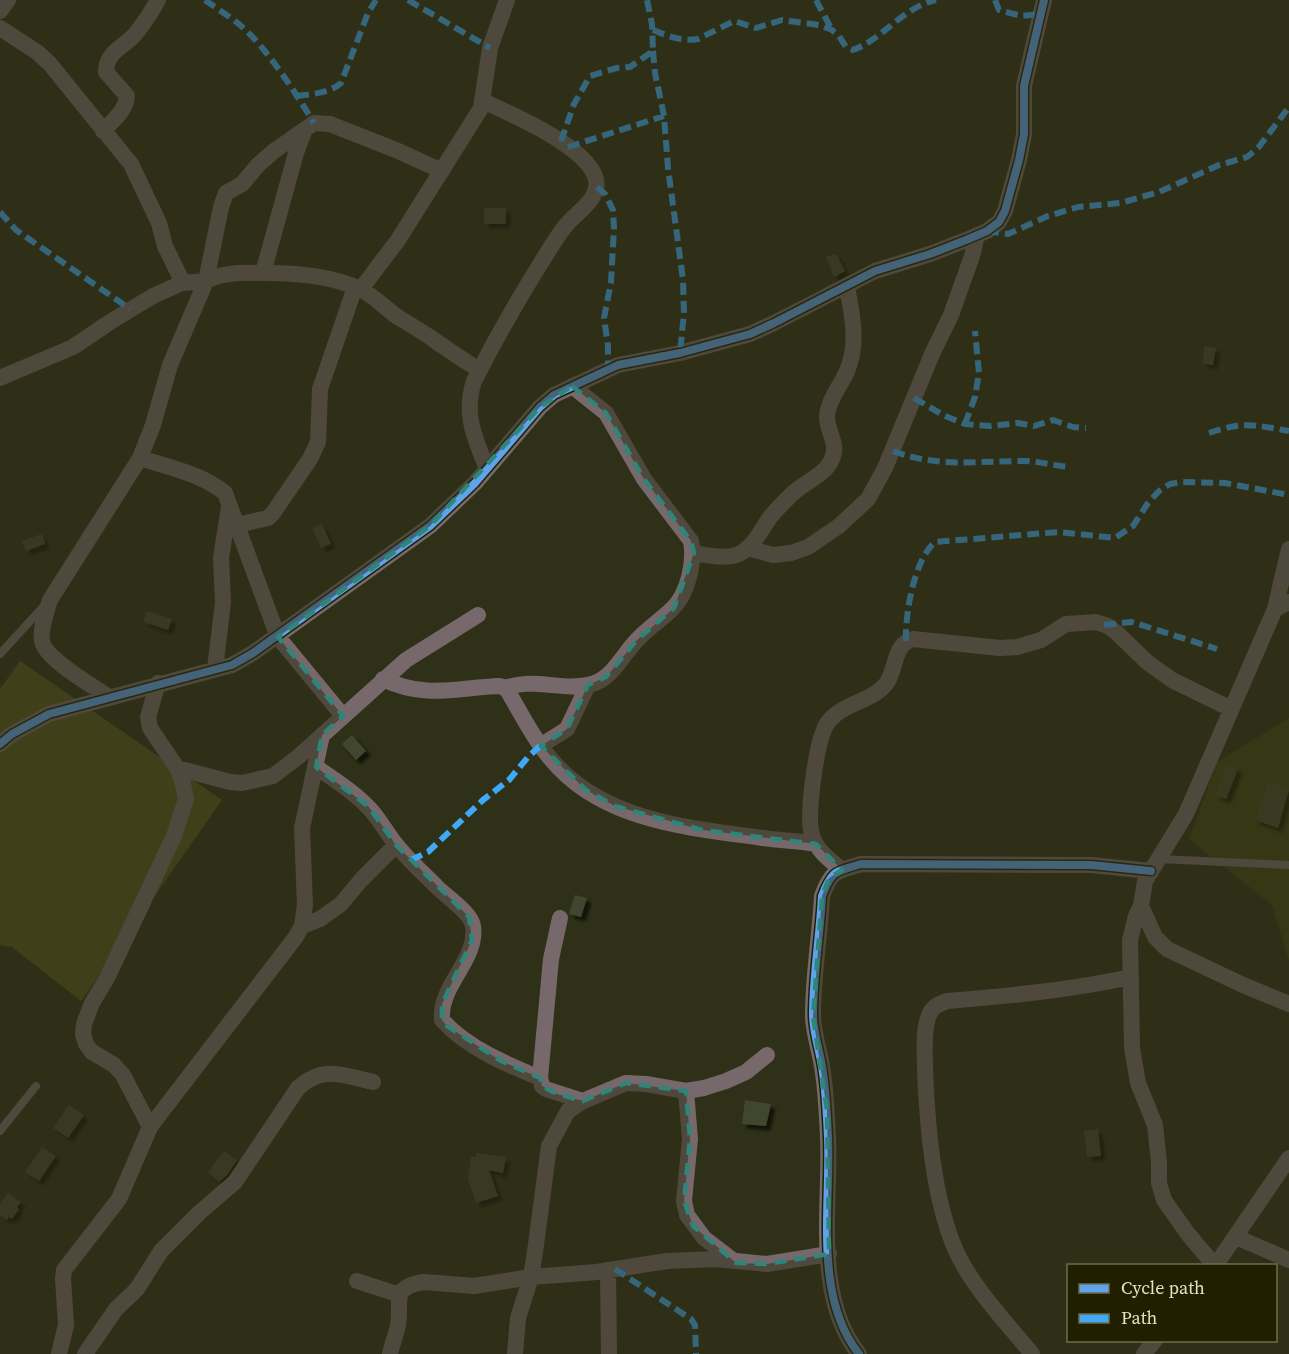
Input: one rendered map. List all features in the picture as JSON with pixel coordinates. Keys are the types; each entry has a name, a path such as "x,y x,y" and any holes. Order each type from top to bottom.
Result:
{"street":[{"path":"0,11 8,0"},
{"path":"103,131 124,109 127,96 106,72 106,66 115,49 137,33 158,0"},
{"path":"237,525 268,518 315,450 319,435 320,389 358,288 398,240 477,116 483,101 490,48 507,0"},
{"path":"0,744 12,734 49,714 232,665 278,637 314,608 352,584 430,526 475,483 540,407 554,395 618,364 680,353 750,334 875,271 930,254 987,231 999,222 1011,192 1024,134 1024,86 1044,0"},
{"path":"0,28 37,52 50,64 131,164 159,223 165,246 183,283"},
{"path":"483,101 530,123 561,141 585,162 595,176 597,187 592,198 566,224 554,242 506,322 471,392 469,412 471,428 487,469"},
{"path":"109,697 44,649 41,639 43,627 50,600 140,458 153,425 170,365 206,281 226,193 242,184 258,165 314,123 330,124 442,171"},
{"path":"263,273 296,153 305,129"},
{"path":"747,548 773,555 791,553 808,547 839,526 868,499 885,468 932,354 951,315 977,236"},
{"path":"0,378 73,347 130,309 183,283 206,281 230,273 308,275 340,281 358,288 409,325 480,370"},
{"path":"694,553 727,557 740,554 792,494 805,482 818,476 831,462 835,451 834,437 828,426 827,416 848,369 855,343 847,286"},
{"path":"383,679 400,687 430,692 499,686 506,688 527,683 588,685 606,677 637,640 674,608 690,574 694,553 691,541 644,479 606,413 572,386"},
{"path":"140,458 216,486 225,494 278,637 343,716"},
{"path":"215,669 223,602 221,558 230,506"},
{"path":"1213,1264 1164,1200 1159,1183 1160,1162 1155,1125 1138,1083 1132,1048 1130,940 1141,906 1145,881 1186,814 1231,709 1282,605 1289,549"},
{"path":"177,768 242,783 268,778 278,773 406,660 477,615"},
{"path":"842,870 816,844 809,823 816,764 824,728 834,715 878,691 886,684 901,646 906,641 914,639 1000,648 1017,647 1041,640 1066,624 1096,622 1108,626 1172,680 1231,709"},
{"path":"150,1127 123,1075 114,1065 92,1052 83,1034 84,1024 92,1004 107,978 174,836 186,799 177,768 150,728 147,717 158,683"},
{"path":"540,746 567,729 588,685"},
{"path":"506,688 540,746 559,769 586,790 615,806 642,816 702,830 816,844"},
{"path":"59,1354 66,1325 64,1270 118,1199 150,1127 302,926 305,904 302,828 322,735"},
{"path":"316,767 368,806 396,845 469,916 473,925 472,940 464,962 442,1004 442,1020 459,1036 477,1047 501,1061 540,1078"},
{"path":"302,926 320,919 341,904 396,845"},
{"path":"859,1354 850,1344 836,1308 831,1284 826,1230 827,1111 813,1016 822,896 829,878 842,870 861,864 1155,865"},
{"path":"1141,906 1155,937 1167,949 1243,986 1289,1005"},
{"path":"560,918 551,959 540,1078 542,1086 546,1089 583,1101"},
{"path":"1032,1354 966,1270 948,1230 935,1174 930,1131 925,1052 928,1016 934,1006 947,1001 1064,988 1131,976"},
{"path":"515,1354 518,1318 531,1277 541,1217 549,1146 568,1111 583,1101 626,1083 686,1091 726,1082 746,1072 767,1055"},
{"path":"85,1354 116,1309 137,1289 161,1251 199,1213 235,1182 268,1131 303,1084 319,1074 336,1074 373,1082"},
{"path":"686,1091 690,1139 684,1201 687,1215 704,1238 736,1263"},
{"path":"1216,1264 1289,1158"},
{"path":"1236,1237 1289,1260"},
{"path":"357,1281 397,1294 415,1283 423,1282 474,1286 666,1261 691,1259 766,1264 829,1254"},
{"path":"608,1270 609,1354"},
{"path":"390,1354 398,1323 400,1292"},
{"path":"1144,1354 1154,1342"}],"lane":[{"path":"0,654 50,600"},
{"path":"1155,865 1289,865"},
{"path":"0,1131 36,1086"}],"highlighted area":[{"path":"572,386 606,413 644,479 691,541 694,553 674,608 637,640 606,677 588,685 567,729 541,746 586,790 615,806 702,830 816,844 842,870 829,878 822,896 813,1016 827,1111 829,1254 767,1264 736,1263 693,1226 684,1201 690,1139 686,1091 626,1083 583,1101 557,1094 542,1086 540,1078 501,1061 447,1026 442,1020 442,1004 472,940 469,917 396,845 368,806 316,767 322,735 343,716 278,637 430,526 540,407"}],"shaded area":[{"path":"20,661 222,800 81,1001 12,947 0,945 0,689"},
{"path":"1289,718 1289,961 1272,905 1189,839 1217,762"}],"building":[{"path":"484,208 506,208 506,224 484,224"},
{"path":"836,254 845,271 834,277 826,257"},
{"path":"1205,346 1216,348 1213,365 1202,363"},
{"path":"322,524 331,544 321,548 312,528"},
{"path":"42,534 45,544 26,551 22,541"},
{"path":"147,611 172,619 168,630 143,622"},
{"path":"352,735 366,751 356,760 342,744"},
{"path":"1227,765 1238,769 1226,799 1215,795"},
{"path":"1268,782 1289,789 1278,828 1255,820"},
{"path":"575,895 587,898 581,917 569,914"},
{"path":"745,1100 771,1104 766,1126 742,1124"},
{"path":"69,1105 84,1115 68,1138 53,1128"},
{"path":"1098,1129 1101,1156 1087,1157 1084,1131"},
{"path":"42,1147 56,1156 39,1181 25,1172"},
{"path":"224,1151 237,1160 219,1182 208,1172"},
{"path":"476,1153 506,1157 503,1173 489,1170 498,1196 476,1203 468,1179 471,1157 476,1157"},
{"path":"8,1193 21,1202 12,1219 9,1217 7,1220 0,1215 0,1204"}],"marked path":[{"path":"205,0 240,25 260,46 289,84 314,123"},
{"path":"297,96 326,91 341,83 368,13 376,0"},
{"path":"408,0 490,48"},
{"path":"561,141 574,104 590,76 617,68 630,67 653,51 652,24 647,0"},
{"path":"816,0 832,30"},
{"path":"653,30 675,38 692,40 734,21 756,28 782,20 819,25 832,30 846,47 853,50 874,39 913,9 936,0"},
{"path":"995,0 999,10 1021,16 1040,14"},
{"path":"653,51 664,116 668,168 683,280 684,313 680,353"},
{"path":"987,231 1008,234 1048,216 1078,207 1120,203 1159,192 1219,165 1247,157 1258,148 1289,107"},
{"path":"568,147 664,116"},
{"path":"597,187 605,194 613,210 611,282 604,318 608,369"},
{"path":"0,212 16,230 130,309"},
{"path":"965,424 975,397 979,373 975,331"},
{"path":"914,398 945,416 965,424 990,426 1018,423 1034,426 1053,420 1073,427 1086,428"},
{"path":"1209,433 1249,425 1289,431"},
{"path":"893,451 942,462 1029,461 1070,467"},
{"path":"906,641 909,603 916,574 921,561 935,542 1059,532 1115,538 1133,526 1159,491 1170,484 1182,482 1225,483 1289,495"},
{"path":"1104,625 1132,622 1217,649"},
{"path":"411,860 428,852 483,800 509,780 540,746"},
{"path":"615,1269 691,1319 695,1325 696,1354"}],"cycle path":[{"path":"0,744 12,734 49,714 232,665 253,653 430,526 475,483 540,407 554,395 618,365 680,353 750,334 875,271 930,254 987,231 999,222 1005,211 1019,160 1024,134 1024,86 1044,0"},
{"path":"859,1354 845,1331 835,1305 827,1249 827,1113 813,1015 822,896 829,881 836,873 861,864 1091,865 1151,871"}]}
